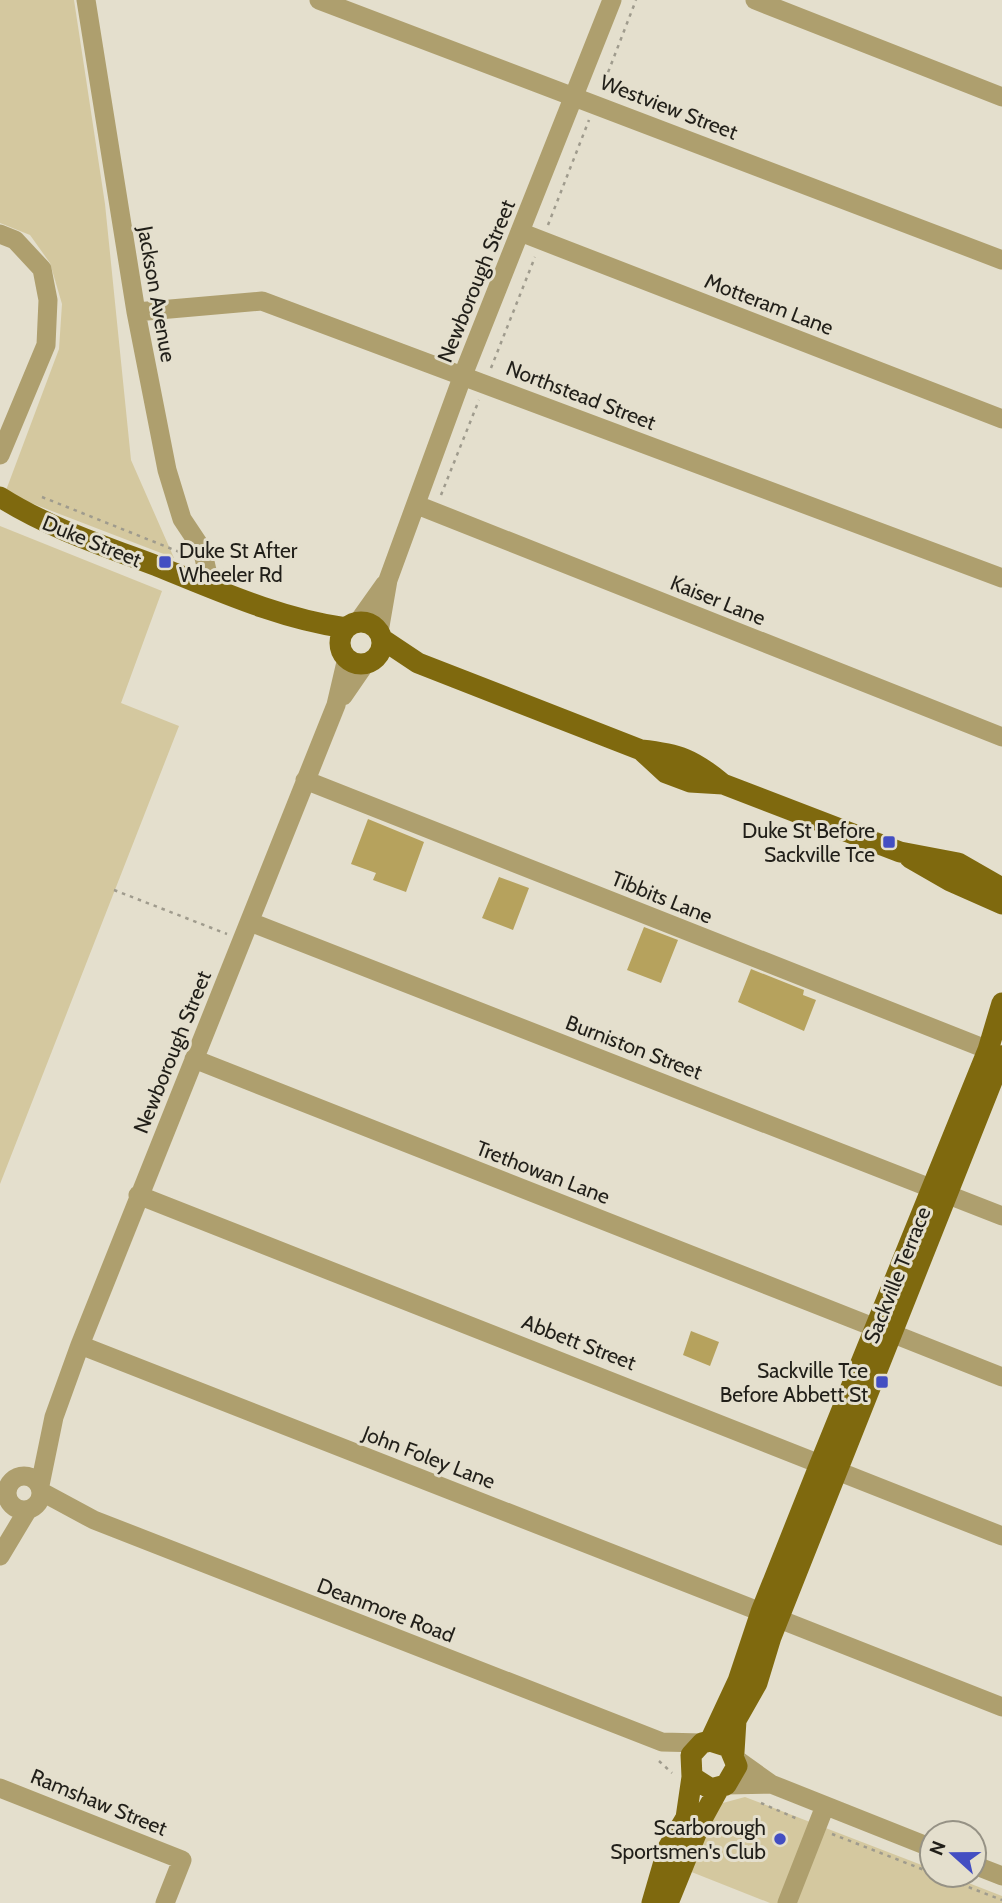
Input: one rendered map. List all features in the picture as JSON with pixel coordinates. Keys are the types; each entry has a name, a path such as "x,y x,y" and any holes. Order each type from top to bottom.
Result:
{"main road":[{"name":"Duke Street","path":"0,497 47,523 306,622 355,646 418,663 640,750 666,773 690,782 723,784 900,852 950,881 1002,904"},
{"name":"Duke Street","path":"355,646 368,623 418,663"},
{"path":"355,646 381,650 381,635"},
{"name":"Duke Street","path":"900,852 958,863 1002,888"},
{"name":"Sackville Terrace","path":"652,1903 667,1850 686,1818 691,1755 706,1742 770,1615 997,1054 1002,1003"},
{"name":"Sackville Terrace","path":"668,1903 702,1819 723,1787 736,1773 736,1720 757,1683 770,1615"},
{"path":"706,1742 723,1743 735,1755"},
{"path":"691,1774 704,1787 723,1787"}],"street":[{"name":"Jackson Avenue","path":"86,0 135,312 167,470 182,519 202,550 211,587"},
{"name":"Westview Street","path":"319,0 341,4 1002,260"},
{"name":"Newborough Street","path":"0,1556 138,1195 247,931 336,705 355,646 425,509 463,375 612,0"},
{"path":"755,0 1002,97"},
{"name":"Motteram Lane","path":"520,232 1002,419"},
{"path":"0,234 15,240 42,269 48,300 46,345 0,455"},
{"name":"Northstead Street","path":"135,312 262,302 1002,578"},
{"name":"Kaiser Lane","path":"425,509 1002,737"},
{"name":"Newborough Street","path":"381,635 388,580"},
{"name":"Tibbits Lane","path":"305,780 997,1054"},
{"name":"Burniston Street","path":"247,931 1002,1216"},
{"name":"Trethowan Lane","path":"194,1059 1002,1377"},
{"name":"Abbett Street","path":"138,1195 1002,1536"},
{"name":"John Foley Lane","path":"80,1345 1002,1707"},
{"name":"Newborough Street","path":"23,1499 9,1483 54,1417"},
{"name":"Newborough Street","path":"0,1542 23,1499"},
{"name":"Deanmore Road","path":"23,1499 94,1520 662,1742 706,1742"},
{"name":"Deanmore Road","path":"662,1742 691,1774"},
{"path":"735,1755 771,1784 918,1842"},
{"path":"723,1787 771,1784"},
{"name":"Ramshaw Street","path":"0,1788 182,1860 165,1903"},
{"path":"787,1903 825,1805"}],"path":[{"path":"425,509 485,383 636,0"},
{"path":"41,496 254,582"},
{"path":"114,890 247,931"},
{"path":"973,1889 1002,1900"}],"shaded area":[{"path":"0,0 74,0 105,204 131,460 174,558 5,493 59,349 62,304 50,263 30,235 0,223"},
{"path":"0,526 162,591 121,703 179,726 0,1184"},
{"name":"Scarborough Sportsmen's Club","path":"745,1797 918,1864 918,1889 984,1889 1002,1896 1002,1903 770,1903 689,1871 719,1804"}],"building":[{"path":"368,819 424,842 406,892 373,880 376,873 351,864"},
{"path":"499,877 529,888 513,930 482,918"},
{"path":"644,927 678,940 661,983 627,970"},
{"path":"751,969 804,990 803,995 816,1000 804,1031 738,1002"},
{"path":"691,1331 719,1342 710,1366 683,1355"}],"place":[{"name":"Duke St After Wheeler Rd","path":"165,562"},
{"name":"Duke St Before Sackville Tce","path":"889,842"},
{"name":"Sackville Tce Before Abbett St","path":"882,1382"},
{"name":"Scarborough Sportsmen's Club","path":"780,1839"}]}
